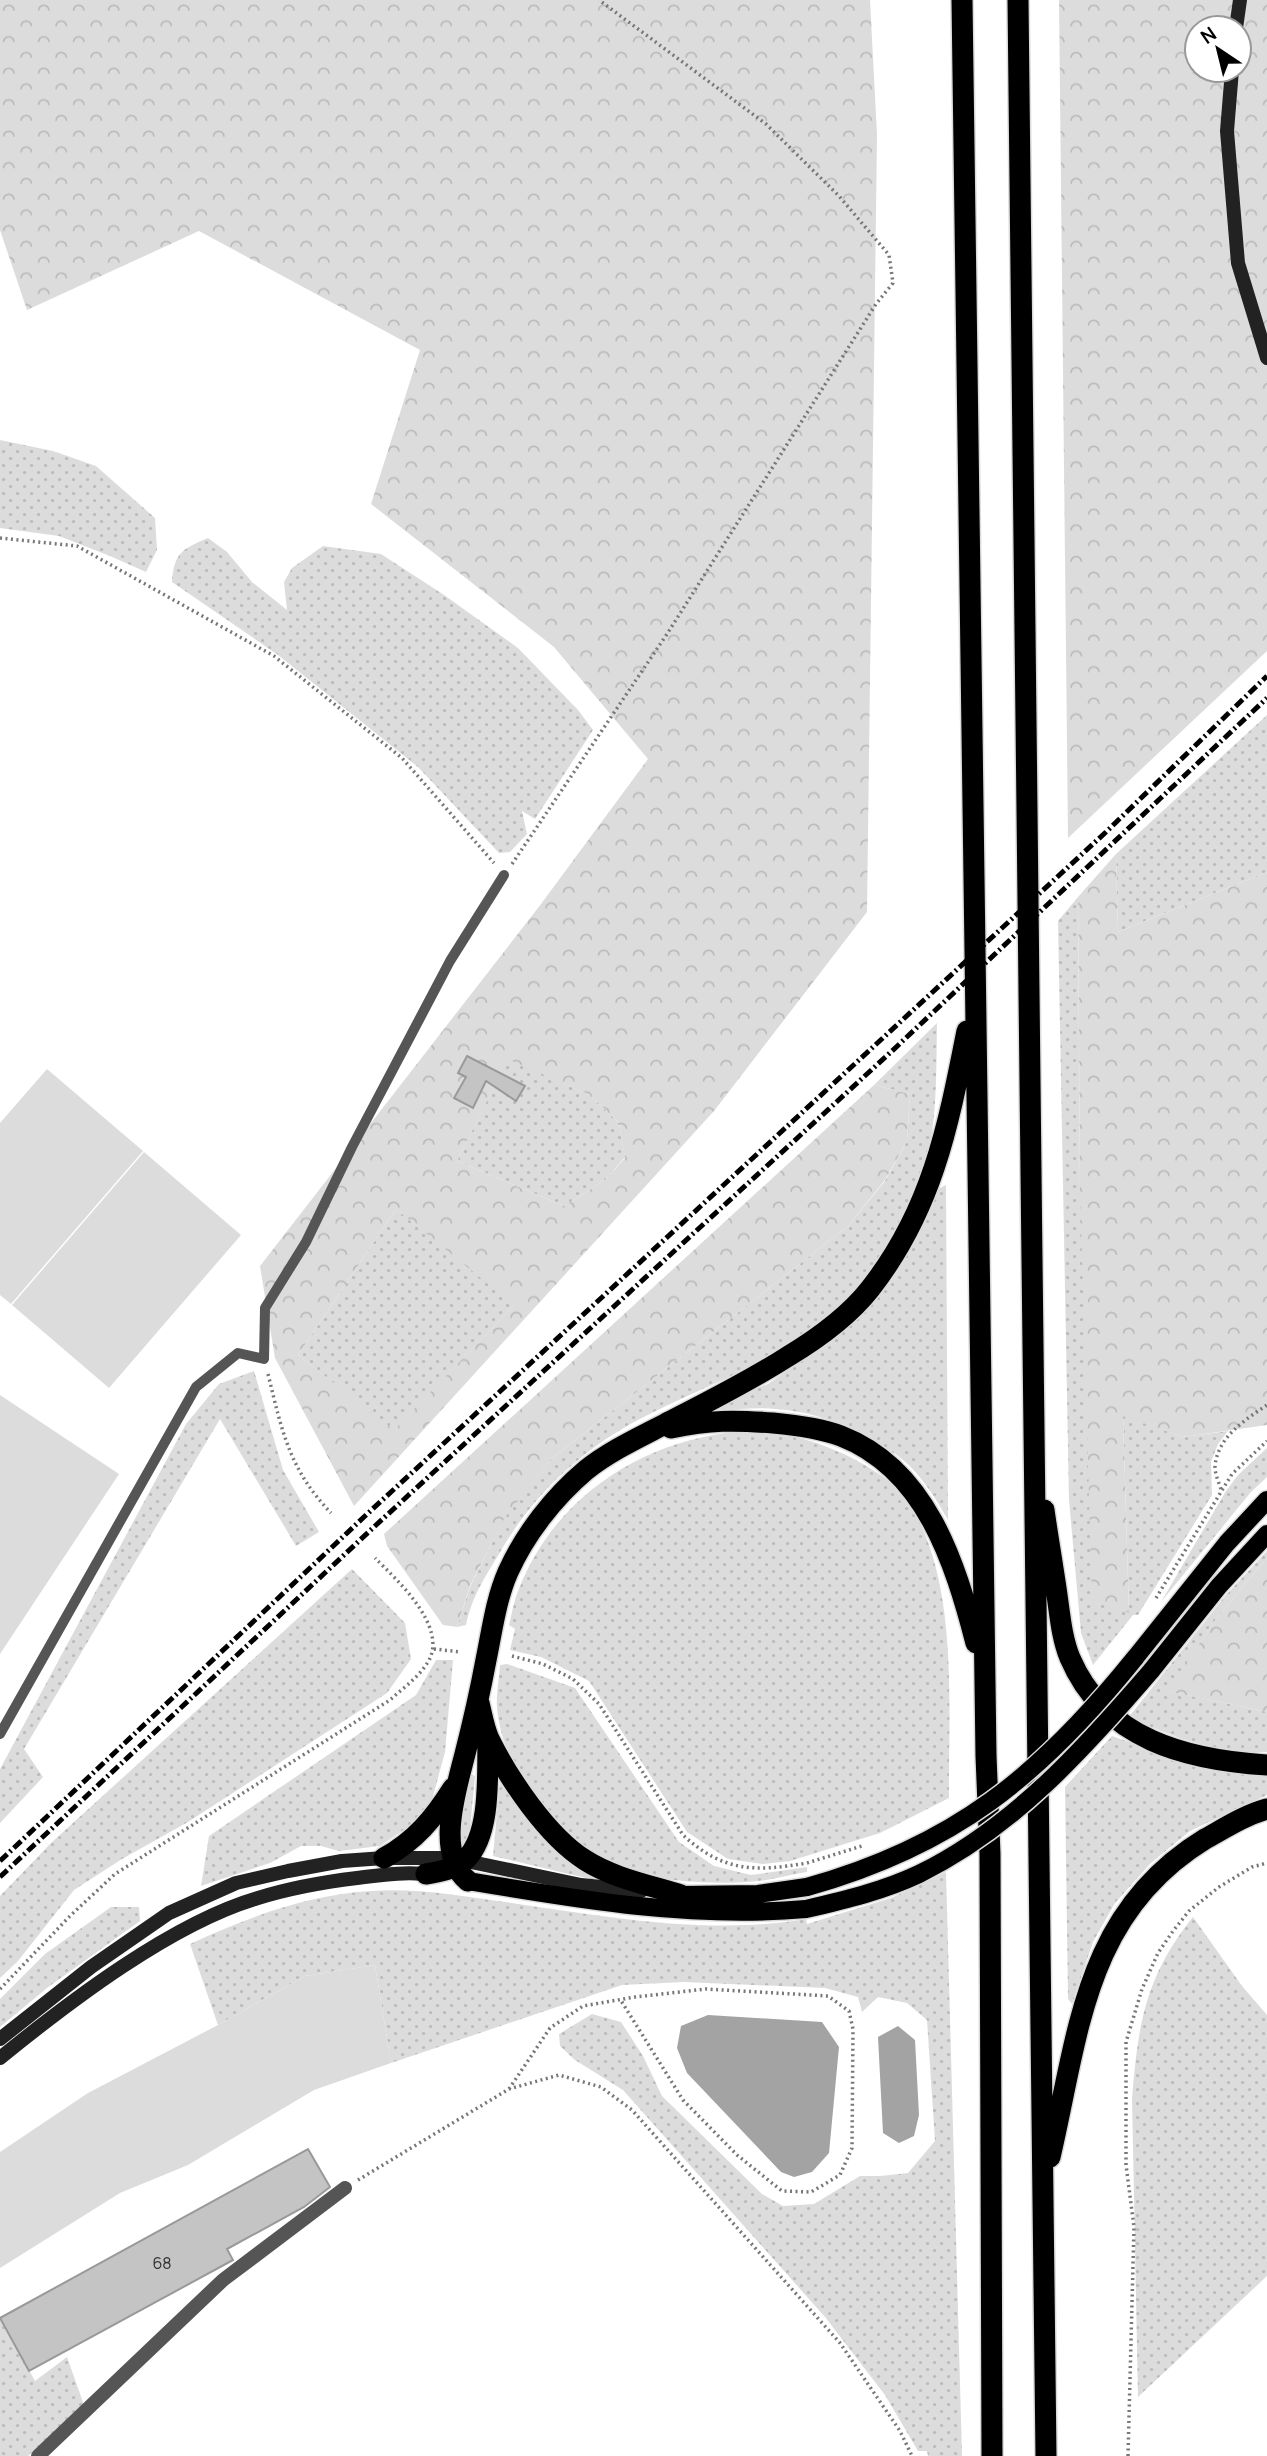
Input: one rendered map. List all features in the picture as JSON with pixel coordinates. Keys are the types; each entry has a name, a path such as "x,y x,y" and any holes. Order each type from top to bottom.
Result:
{"highway":[{"path":"962,0 986,1756 990,1854 992,2456"},
{"path":"1018,0 1030,938 1032,1435 1046,2456"},
{"path":"460,1867 450,1830 459,1777 478,1702 499,1597 508,1572 523,1544 564,1491 588,1469 619,1448 767,1370 814,1341 869,1291 898,1249 922,1204 936,1164 975,988"},
{"path":"649,1433 726,1420 796,1425 841,1436 882,1458 915,1491 947,1550 962,1588 985,1675"},
{"path":"1032,1435 1061,1624 1070,1656 1085,1688 1115,1719 1146,1740 1199,1757 1267,1765"},
{"path":"478,1702 488,1737 527,1801 558,1838 584,1860 612,1874 681,1895"},
{"path":"426,1874 460,1867 473,1850 481,1832 485,1805 488,1737"},
{"path":"384,1858 410,1842 425,1828 459,1777"},
{"path":"1042,2190 1086,1997 1100,1957 1121,1919 1152,1880 1183,1853 1254,1812 1267,1809"}],"main road":[{"path":"1231,84 1227,131 1238,263 1267,358"},
{"path":"0,2039 91,1967 169,1913 236,1884 342,1861 384,1858 581,1885 681,1895 758,1894 807,1887 853,1874 901,1854 937,1837 1010,1788 1072,1732 1227,1543 1267,1500"},
{"path":"460,1867 587,1901 734,1914 806,1909 881,1889 919,1874 961,1850 1004,1819 1057,1774 1110,1720 1219,1586 1267,1534"},
{"path":"0,2058 100,1983 150,1950 200,1922 256,1898 322,1882 426,1874"}],"street":[{"path":"38,2456 223,2280 345,2188"}],"lane":[{"path":"0,1734 196,1387 238,1353 264,1359 265,1308 306,1242 352,1147 450,961 504,875"}],"path":[{"path":"0,538 77,546 274,656 402,758 504,875 667,634 876,304 892,283 889,255 839,196 766,124 599,0"},
{"path":"264,1359 285,1441 310,1490 331,1513"},
{"path":"1221,1490 1215,1468 1224,1441 1240,1424 1267,1405"},
{"path":"1153,1602 1231,1474 1267,1441"},
{"path":"0,1989 70,1916 115,1874 390,1700 418,1675 434,1649 427,1619 408,1593 375,1558"},
{"path":"434,1649 461,1652"},
{"path":"512,1656 543,1664 573,1679 599,1704 683,1835 700,1851 723,1863 754,1870 807,1863 867,1844"},
{"path":"1128,2456 1134,2227 1126,2165 1126,2042 1142,1989 1158,1953 1173,1931 1189,1911 1219,1887 1252,1867 1267,1863"},
{"path":"509,2089 550,2028 583,2006 620,1999 706,1989 828,1996 849,2011 853,2029 852,2148 840,2175 811,2192 782,2191 746,2162 683,2100 620,1999"},
{"path":"345,2188 509,2089 559,2075 601,2087 632,2110 840,2343 900,2431 912,2456"}],"green space":[{"path":"0,0 870,0 877,135 867,912 714,1111 354,1506 275,1358 260,1266 541,904 648,759 554,647 371,504 420,350 199,231 27,310 0,230","holes":["508,1059 590,1095 619,1123 625,1158 605,1180 564,1206 457,1161","396,1209 514,1305 394,1430 298,1355"]},
{"path":"1059,0 1267,0 1267,651 1068,838"},
{"path":"0,440 53,451 96,466 155,518 157,550 146,572 59,536 0,528"},
{"path":"208,538 227,552 252,582 287,610 284,582 292,568 323,546 381,554 518,648 578,710 593,730 535,819 522,811 527,834 510,852 499,853 418,767 278,655 172,582 175,564 181,553"},
{"path":"1267,715 1267,872 1118,932 1116,854"},
{"path":"1116,854 1118,932 1267,872 1267,1425 1183,1437 1123,1416 1129,1613 1092,1600 1080,1188 1078,897"},
{"path":"1078,897 1080,1188 1129,1613 1123,1415 1183,1437 1228,1431 1218,1444 1211,1462 1212,1495 1138,1615 1133,1615 1093,1665 1081,1633 1069,1500 1058,921"},
{"path":"937,1023 934,1110 924,1174 905,1223 873,1272 832,1314 784,1348 638,1420 577,1461 526,1513 479,1588 466,1625 457,1627 470,1587 504,1518 551,1459 848,1226 885,1181 907,1141 910,1094 874,1085"},
{"path":"508,1058 590,1095 619,1123 625,1157 605,1180 564,1206 457,1161"},
{"path":"47,1069 143,1151 11,1304 0,1295 0,1123"},
{"path":"874,1085 910,1094 907,1141 885,1180 848,1226 551,1459 504,1519 470,1586 457,1627 443,1625 387,1546 384,1534"},
{"path":"144,1152 241,1235 109,1388 12,1305"},
{"path":"946,1185 948,1520 910,1466 859,1432 826,1419 793,1411 761,1408 717,1410 719,1403 768,1384 823,1345 874,1302 904,1259 938,1189"},
{"path":"396,1209 515,1304 394,1431 298,1355"},
{"path":"254,1371 283,1470 319,1532 296,1546 220,1419 24,1749 43,1777 0,1823 0,1769 186,1424 219,1384"},
{"path":"0,1395 119,1474 0,1654"},
{"path":"733,1432 775,1432 831,1448 870,1468 897,1487 919,1521 933,1557 942,1596 947,1637 949,1798 880,1833 790,1861 763,1864 728,1859 687,1832 589,1681 541,1657 510,1650 515,1629 509,1625 517,1593 534,1558 553,1529 575,1504 601,1483 630,1464 693,1439"},
{"path":"1267,1448 1267,1477 1251,1492 1161,1602 1226,1491 1238,1475"},
{"path":"1267,1551 1267,1558 1216,1619 1168,1691 1267,1712 1267,1752 1230,1752 1182,1739 1128,1718 1225,1596"},
{"path":"1267,1558 1267,1712 1167,1691 1216,1619"},
{"path":"352,1569 405,1623 411,1659 387,1693 188,1822 74,1890 18,1961 0,1978 0,1896 51,1843"},
{"path":"436,1660 453,1660 445,1752 432,1800 411,1825 380,1846 339,1851 321,1846 301,1846 270,1863 201,1886 209,1836 416,1695"},
{"path":"507,1664 575,1688 679,1842 714,1866 751,1875 807,1867 807,1872 739,1883 664,1879 635,1872 606,1860 578,1842 554,1820 532,1794 515,1766 503,1737 497,1697 500,1665"},
{"path":"1112,1736 1223,1771 1267,1776 1267,1795 1190,1831 1151,1863 1115,1903 1093,1942 1072,2004 1068,1999 1065,1787"},
{"path":"501,1769 611,1884 493,1856"},
{"path":"471,1775 475,1776 470,1829 463,1845 457,1846 461,1810"},
{"path":"946,1872 962,2456 928,2456 927,2451 918,2451 885,2395 825,2317 623,2090 575,2060 560,2046 559,2034 592,2014 621,2022 643,2056 662,2096 762,2194 783,2206 814,2204 860,2176 908,2173 935,2141 927,2020 907,2003 878,1997 862,2012 858,1997 825,1988 684,1982 622,1985 391,2063 375,1965 305,1976 218,2025 190,1944 233,1925 301,1902 348,1893 389,1890 455,1895 655,1922 731,1925 806,1919 807,1924 891,1898"},
{"path":"111,1907 139,1907 140,1921 47,1988 0,2027 0,1999 45,1954"},
{"path":"1193,1917 1242,1986 1267,2015 1267,2276 1138,2397 1132,2099 1134,2072 1141,2024 1154,1981 1164,1960"},
{"path":"375,1965 391,2063 314,2090 188,2165 120,2193 0,2268 0,2152 88,2093 305,1976"},
{"path":"0,2318 35,2381 67,2357 84,2405 28,2456 0,2456"}],"shaded area":[{"path":"708,2015 822,2022 839,2047 829,2153 812,2172 794,2177 781,2172 687,2073 677,2048 681,2026"},
{"path":"898,2026 915,2040 919,2115 914,2136 899,2143 883,2133 878,2037"}],"building":[{"path":"467,1056 525,1086 516,1101 486,1081 473,1108 454,1098 466,1077 458,1073"},
{"path":"308,2149 330,2187 304,2207 227,2249 233,2260 29,2371 0,2318"}],"railway":[{"path":"0,1861 365,1516 1106,832 1267,676"},
{"path":"0,1877 375,1526 892,1051 1267,698"}]}
